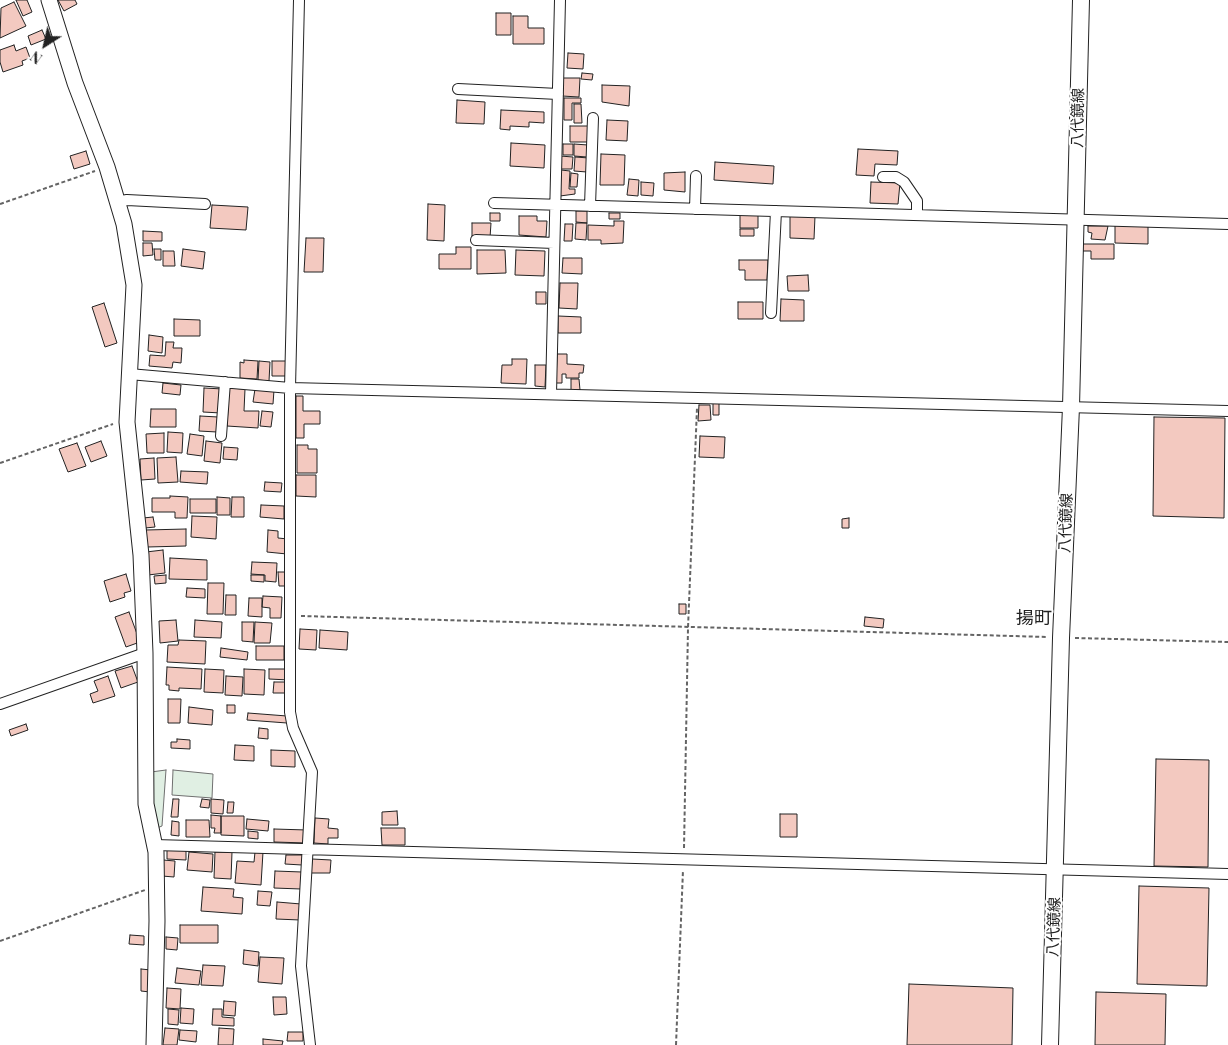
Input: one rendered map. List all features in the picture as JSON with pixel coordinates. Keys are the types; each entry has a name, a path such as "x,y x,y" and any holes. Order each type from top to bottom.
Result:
{"main road":[{"name":"八代鏡線","path":"1050,1045 1081,0"}],"street":[{"path":"49,0 76,83 107,167 124,224 134,285 127,422 141,555 145,653 146,804 154,845 156,887 154,1045"},
{"path":"299,0 290,388 290,712 292,728 312,772 301,966 310,1045"},
{"path":"551,394 560,0"},
{"path":"458,90 558,94"},
{"path":"590,206 593,118"},
{"path":"695,209 696,176"},
{"path":"883,177 896,177 904,182 917,201 917,214"},
{"path":"117,202 126,200 206,204"},
{"path":"494,203 1228,224"},
{"path":"772,313 776,211"},
{"path":"476,240 554,243"},
{"path":"128,374 290,388 1228,411"},
{"path":"221,436 225,382"},
{"path":"0,704 145,653"},
{"path":"154,845 1228,874"}],"path":[{"path":"0,204 107,167"},
{"path":"676,1045 684,860 688,628 697,399"},
{"path":"0,463 115,423"},
{"path":"291,616 1228,642"},
{"path":"0,941 156,887"}],"green space":[{"path":"166,770 162,826 157,828 151,804 151,772"},
{"path":"173,770 213,774 212,798 172,795"}],"building":[{"path":"16,0 27,0 32,12 23,16"},
{"path":"58,0 75,0 77,4 64,11"},
{"path":"14,2 26,26 0,38 1,8"},
{"path":"496,13 511,13 511,35 496,35"},
{"path":"513,16 528,16 528,28 544,28 544,44 513,44"},
{"path":"42,30 46,39 31,45 28,36"},
{"path":"14,45 16,51 26,47 30,58 22,61 23,65 3,72 0,62 0,50"},
{"path":"568,53 584,54 583,69 567,68"},
{"path":"582,73 593,74 592,80 581,79"},
{"path":"563,78 580,78 579,97 562,96"},
{"path":"602,85 630,86 629,106 602,102"},
{"path":"564,98 581,98 581,103 572,103 572,120 564,120"},
{"path":"457,100 485,102 484,124 456,123"},
{"path":"574,104 581,104 582,123 574,123"},
{"path":"501,110 544,112 544,123 529,122 529,127 510,126 510,130 500,129"},
{"path":"607,120 628,121 627,141 606,140"},
{"path":"570,126 588,126 588,142 570,142"},
{"path":"511,143 545,145 544,168 510,166"},
{"path":"563,144 573,144 573,155 563,155"},
{"path":"574,144 588,145 587,157 574,156"},
{"path":"858,149 898,151 897,165 875,164 874,176 856,175"},
{"path":"86,151 90,164 74,169 70,156"},
{"path":"601,154 625,155 624,185 600,185"},
{"path":"560,156 573,157 572,169 560,169"},
{"path":"575,157 589,158 587,172 574,171"},
{"path":"715,162 774,166 773,184 714,180"},
{"path":"561,170 570,171 569,189 575,189 575,194 560,196"},
{"path":"685,172 685,192 664,190 664,173"},
{"path":"571,173 578,174 577,187 570,187"},
{"path":"629,179 639,180 638,196 627,195"},
{"path":"641,182 654,183 653,196 641,195"},
{"path":"871,182 900,183 898,204 870,203"},
{"path":"428,204 445,205 444,241 427,240"},
{"path":"212,205 248,207 246,230 210,228"},
{"path":"576,211 587,211 587,223 576,222"},
{"path":"490,213 500,213 500,221 490,221"},
{"path":"609,213 620,213 620,219 609,219"},
{"path":"740,213 758,213 758,228 740,228"},
{"path":"790,215 815,216 814,239 790,238"},
{"path":"519,216 537,216 537,221 547,221 546,237 519,235"},
{"path":"614,221 624,221 623,243 601,244 601,240 588,240 588,225 614,226"},
{"path":"472,223 491,223 490,238 472,238"},
{"path":"576,223 587,223 586,240 575,239"},
{"path":"565,224 573,224 572,241 564,241"},
{"path":"1115,224 1148,225 1148,244 1115,243"},
{"path":"1088,226 1108,226 1105,240 1091,239 1092,233 1088,232"},
{"path":"740,229 754,229 754,236 740,236"},
{"path":"143,231 162,232 162,241 143,241"},
{"path":"306,238 324,238 323,272 304,272"},
{"path":"143,243 152,243 153,255 143,256"},
{"path":"1081,244 1114,244 1114,259 1091,259 1091,251 1081,251"},
{"path":"456,247 471,247 471,269 439,269 439,254 456,254"},
{"path":"154,249 161,249 161,260 155,260"},
{"path":"183,249 205,252 203,269 181,266"},
{"path":"477,250 505,250 506,273 477,274"},
{"path":"516,250 545,251 544,276 515,275"},
{"path":"163,251 174,251 175,266 163,266"},
{"path":"563,258 582,258 582,274 562,273"},
{"path":"739,260 768,260 767,280 745,280 745,270 739,270"},
{"path":"808,275 809,291 788,291 787,276"},
{"path":"560,283 578,283 577,309 559,308"},
{"path":"536,292 546,292 546,304 536,304"},
{"path":"781,299 804,300 804,321 780,321"},
{"path":"738,302 763,302 763,319 738,319"},
{"path":"104,303 117,343 105,347 92,307"},
{"path":"558,316 581,317 581,333 558,333"},
{"path":"174,319 200,320 200,336 174,336"},
{"path":"149,335 163,337 162,353 148,351"},
{"path":"166,342 174,342 173,348 182,348 181,363 173,362 172,368 149,366 150,355 165,356"},
{"path":"557,354 567,354 567,364 584,365 583,373 579,373 579,378 566,378 566,374 562,374 562,383 556,383"},
{"path":"512,359 527,359 526,384 501,383 502,365 512,365"},
{"path":"244,360 258,361 257,379 240,378 240,362 244,363"},
{"path":"259,361 270,362 269,381 258,380"},
{"path":"272,361 286,361 286,376 272,376"},
{"path":"535,365 546,365 545,387 535,386"},
{"path":"571,379 579,379 580,390 571,390"},
{"path":"163,383 181,385 180,395 162,393"},
{"path":"204,388 223,389 221,413 203,412"},
{"path":"229,388 245,389 244,411 259,411 258,428 227,426"},
{"path":"255,389 274,390 273,404 253,402"},
{"path":"296,396 303,396 303,411 320,411 320,424 304,424 304,438 296,438"},
{"path":"713,403 719,403 719,415 713,415"},
{"path":"699,405 710,405 711,420 698,421"},
{"path":"151,409 176,409 176,427 150,427"},
{"path":"262,411 273,412 271,427 260,426"},
{"path":"200,416 218,417 217,432 199,431"},
{"path":"1154,417 1225,418 1224,518 1153,516"},
{"path":"168,432 183,433 182,453 167,452"},
{"path":"164,433 164,453 147,453 146,434"},
{"path":"190,434 204,436 202,456 187,454"},
{"path":"700,436 725,437 724,458 699,457"},
{"path":"101,441 107,456 91,462 85,447"},
{"path":"206,441 222,443 220,463 204,461"},
{"path":"77,443 86,466 68,472 59,449"},
{"path":"297,445 308,445 308,449 317,449 317,473 297,473"},
{"path":"224,447 238,448 237,460 223,459"},
{"path":"176,457 178,482 158,483 157,458"},
{"path":"154,458 155,479 141,480 140,459"},
{"path":"181,471 208,472 207,484 180,482"},
{"path":"296,475 316,475 316,497 296,496"},
{"path":"265,482 282,483 281,492 264,491"},
{"path":"170,496 188,497 187,518 175,518 175,512 152,512 152,498 170,498"},
{"path":"217,497 230,498 230,515 217,515"},
{"path":"232,497 244,497 244,517 231,517"},
{"path":"190,499 216,499 216,513 190,513"},
{"path":"261,505 284,506 284,519 260,517"},
{"path":"192,516 217,517 216,539 191,537"},
{"path":"153,517 155,527 145,528 143,518"},
{"path":"849,518 849,528 842,528 842,519"},
{"path":"186,529 186,546 147,547 146,530"},
{"path":"268,530 278,531 278,538 288,539 287,554 267,552"},
{"path":"163,550 165,573 148,575 146,552"},
{"path":"170,558 207,560 207,580 169,579"},
{"path":"252,562 277,563 276,582 265,581 265,575 251,574"},
{"path":"278,572 287,572 288,586 279,586"},
{"path":"126,574 131,591 124,593 125,597 110,602 104,581"},
{"path":"166,575 166,583 155,584 154,576"},
{"path":"251,575 264,575 264,582 251,581"},
{"path":"208,583 224,583 223,614 207,614"},
{"path":"187,588 205,589 205,598 186,597"},
{"path":"226,595 236,595 236,615 225,615"},
{"path":"263,596 282,597 281,618 270,618 270,608 262,607"},
{"path":"249,598 262,598 262,617 248,616"},
{"path":"679,604 686,604 686,614 679,614"},
{"path":"129,612 140,642 126,647 115,617"},
{"path":"865,617 884,619 883,628 864,626"},
{"path":"176,620 178,641 160,643 159,621"},
{"path":"195,620 222,622 221,638 194,637"},
{"path":"242,622 254,622 253,642 242,641"},
{"path":"255,622 272,623 270,643 254,643"},
{"path":"300,629 317,630 316,650 299,649"},
{"path":"320,630 348,632 347,650 319,648"},
{"path":"179,640 206,641 205,664 167,662 168,645 178,645"},
{"path":"256,646 284,646 284,660 256,660"},
{"path":"221,648 248,652 247,660 220,657"},
{"path":"132,666 138,682 121,688 115,671"},
{"path":"167,667 202,669 201,689 179,688 179,691 169,690 169,685 166,685"},
{"path":"205,669 224,670 223,693 204,692"},
{"path":"244,669 265,670 264,695 244,694"},
{"path":"269,669 289,669 289,680 269,679"},
{"path":"108,676 115,696 93,703 90,694 98,691 94,681"},
{"path":"226,676 243,677 242,696 225,695"},
{"path":"274,682 287,682 286,693 273,693"},
{"path":"168,699 181,699 180,723 168,723"},
{"path":"227,705 235,705 235,713 227,713"},
{"path":"189,707 213,710 212,725 188,723"},
{"path":"248,713 287,716 287,723 247,720"},
{"path":"26,724 28,730 11,736 9,730"},
{"path":"259,728 268,729 268,739 258,738"},
{"path":"177,739 190,740 190,749 171,748 171,742 177,742"},
{"path":"235,745 254,746 254,761 234,760"},
{"path":"271,750 295,751 295,767 271,766"},
{"path":"1156,759 1209,760 1208,867 1154,866"},
{"path":"173,799 179,799 178,817 171,817"},
{"path":"202,799 210,800 209,808 200,807"},
{"path":"211,799 224,800 223,814 211,813"},
{"path":"228,802 234,802 233,813 227,813"},
{"path":"397,811 398,825 382,825 382,812"},
{"path":"780,814 797,814 797,837 780,837"},
{"path":"211,815 221,816 221,833 214,833 215,828 211,828"},
{"path":"221,816 244,816 244,836 221,835"},
{"path":"315,818 329,819 328,828 338,829 338,838 328,838 328,844 314,843"},
{"path":"247,819 269,821 268,831 246,829"},
{"path":"186,820 209,820 210,837 186,837"},
{"path":"172,821 179,822 179,836 171,835"},
{"path":"381,828 405,828 405,845 382,845"},
{"path":"274,829 307,830 307,843 274,842"},
{"path":"248,831 258,832 258,839 248,838"},
{"path":"167,849 186,850 186,860 167,859"},
{"path":"189,852 213,854 212,872 187,870"},
{"path":"215,852 232,852 231,879 214,878"},
{"path":"255,852 263,852 261,885 235,883 237,861 254,862"},
{"path":"286,855 303,855 302,865 285,864"},
{"path":"312,859 331,860 330,873 311,873"},
{"path":"163,860 175,861 174,877 162,876"},
{"path":"275,871 302,872 301,889 274,888"},
{"path":"1139,886 1209,888 1207,986 1137,984"},
{"path":"203,887 234,889 233,897 243,898 242,914 201,911"},
{"path":"258,891 272,892 270,906 257,905"},
{"path":"277,902 301,904 300,920 276,919"},
{"path":"180,925 218,925 218,943 180,943"},
{"path":"130,935 144,936 144,945 129,944"},
{"path":"166,937 178,938 177,950 166,949"},
{"path":"244,950 259,952 258,966 243,964"},
{"path":"260,957 284,958 282,984 258,982"},
{"path":"203,965 225,966 223,986 201,985"},
{"path":"177,968 201,971 199,985 175,983"},
{"path":"141,969 151,970 150,992 141,991"},
{"path":"909,984 1013,988 1012,1045 907,1045"},
{"path":"167,988 181,989 180,1009 166,1008"},
{"path":"1096,992 1166,994 1165,1045 1095,1045"},
{"path":"273,997 286,997 287,1014 274,1015"},
{"path":"224,1001 236,1002 235,1016 223,1015"},
{"path":"181,1008 194,1009 193,1024 180,1023"},
{"path":"168,1009 179,1010 178,1025 168,1024"},
{"path":"213,1009 222,1009 222,1017 234,1018 234,1026 212,1025"},
{"path":"165,1028 179,1029 177,1045 163,1045"},
{"path":"219,1028 234,1029 233,1045 218,1045"},
{"path":"180,1030 197,1031 196,1042 179,1040"},
{"path":"288,1032 303,1032 303,1041 287,1041"},
{"path":"263,1039 283,1041 282,1045 263,1045"}],"district":[{"name":"揚町","path":"1034,618"}]}
